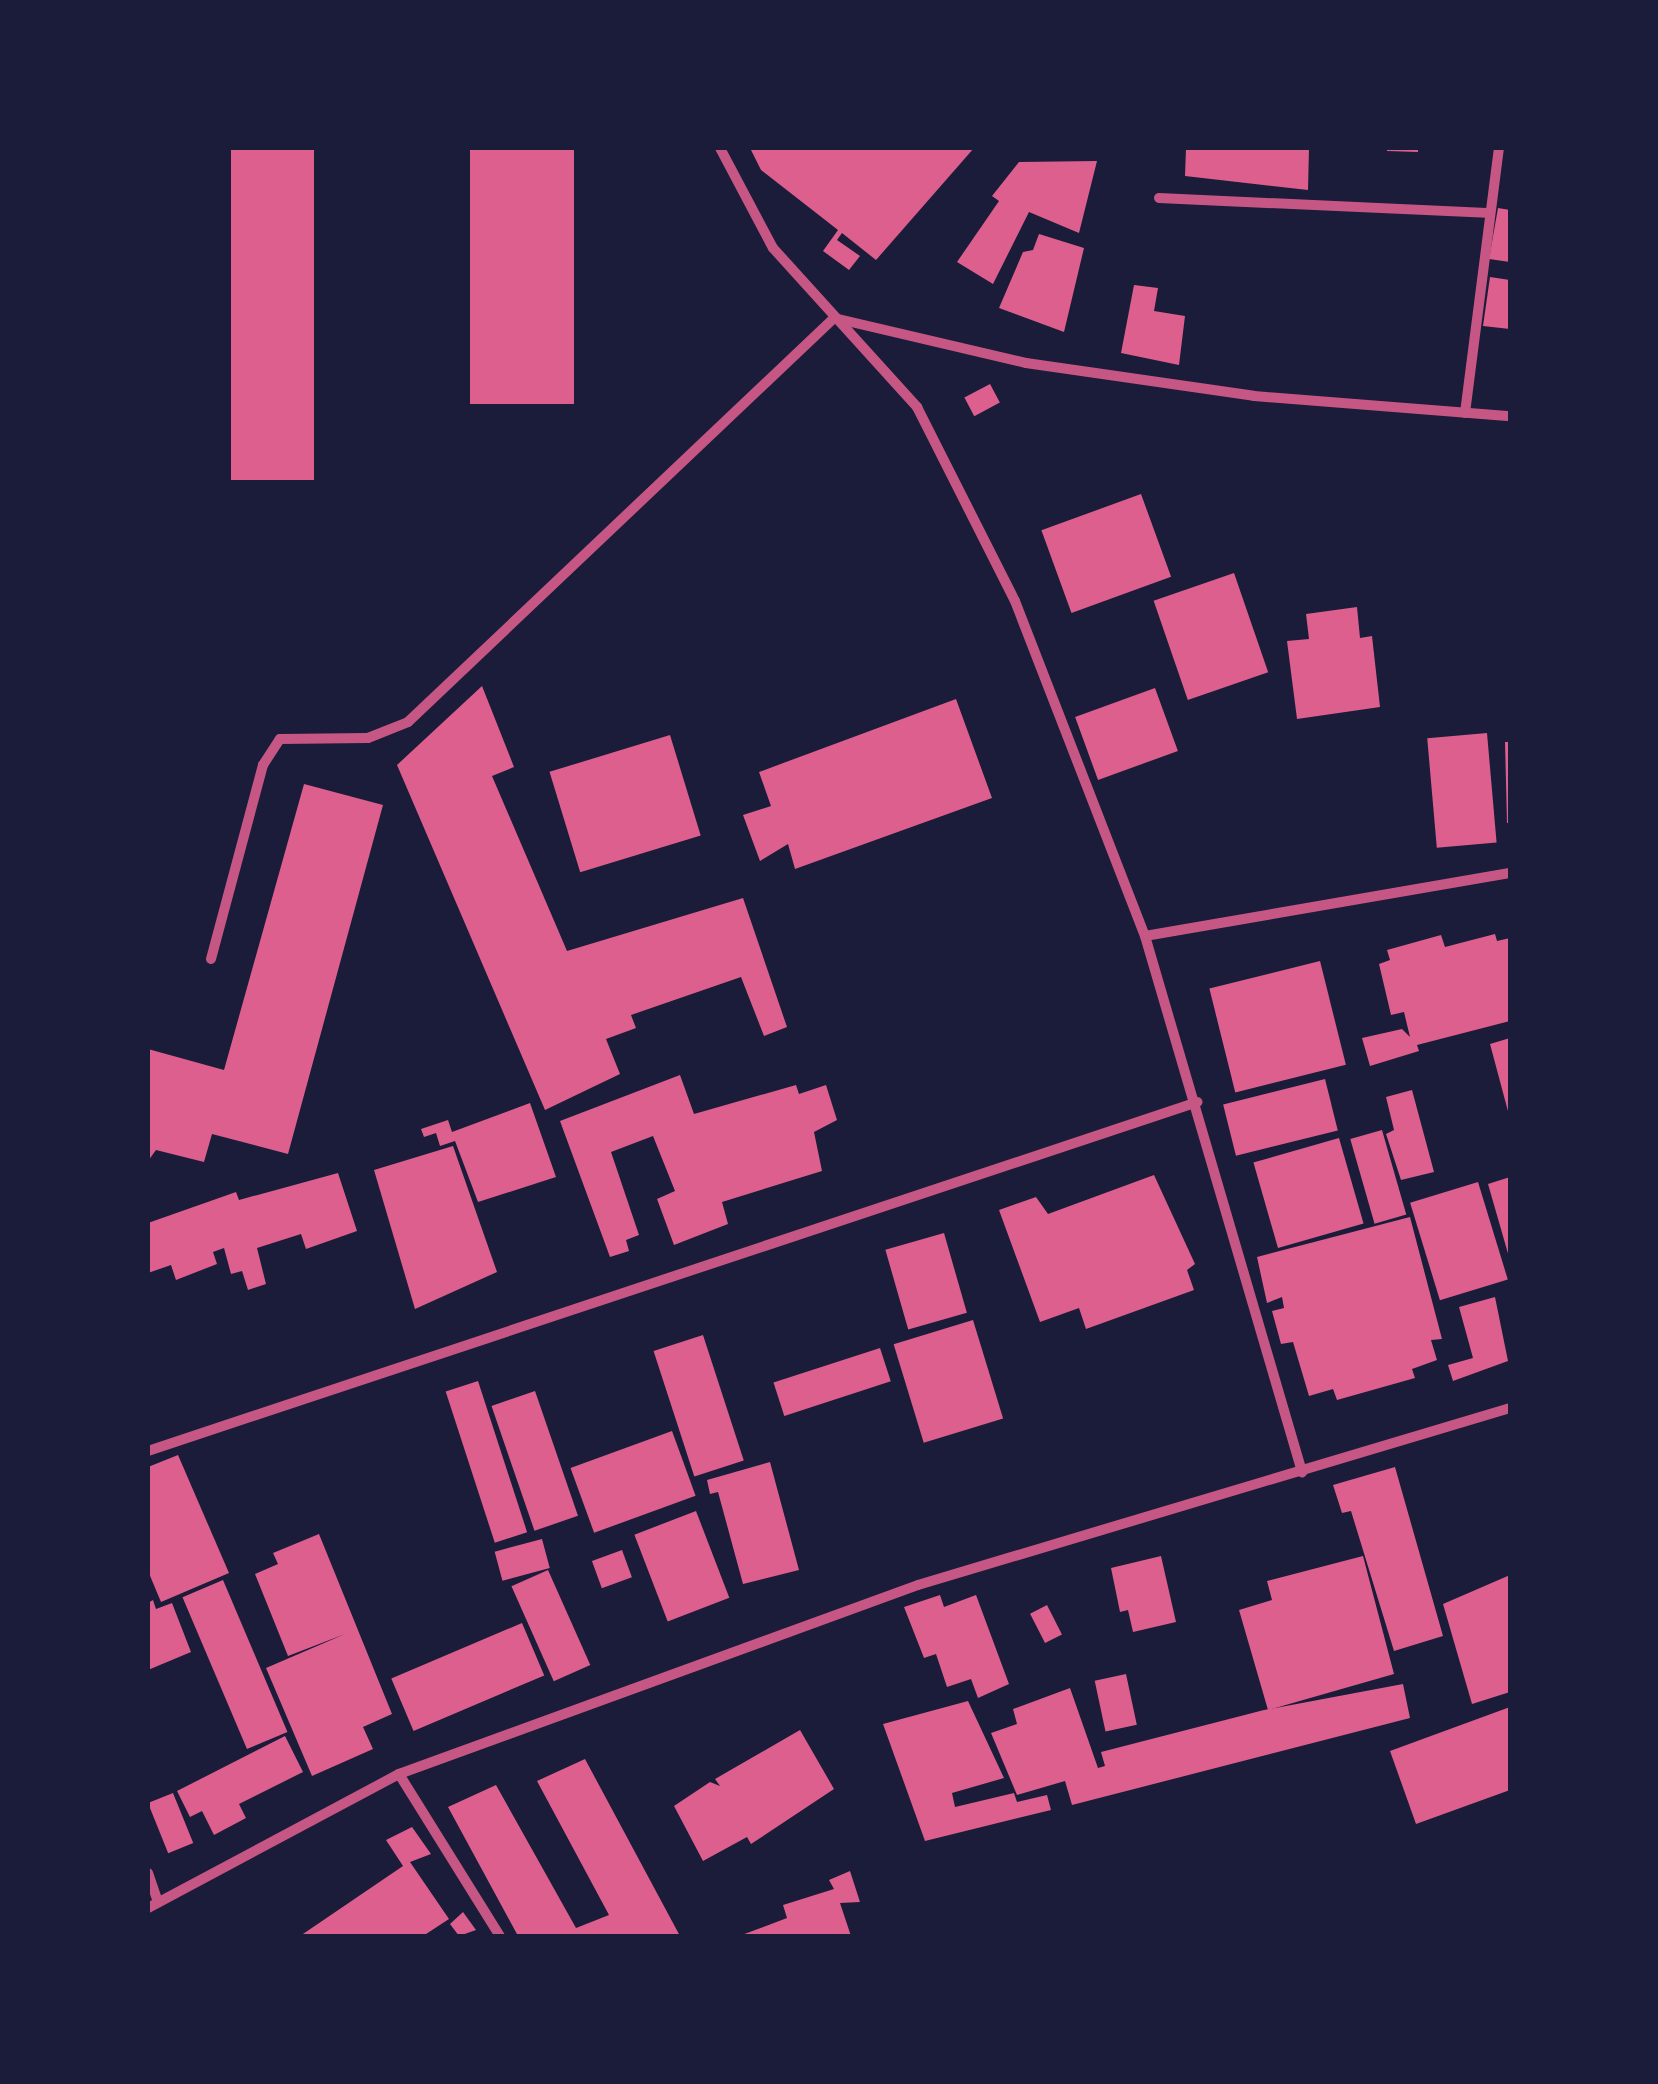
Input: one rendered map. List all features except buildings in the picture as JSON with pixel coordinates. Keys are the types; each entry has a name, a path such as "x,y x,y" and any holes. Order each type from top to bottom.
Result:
{"street":[{"path":"720,148 773,248 917,407 1016,601 1145,936 1198,1102 1302,1472"},
{"path":"1465,413 1487,213 1499,148"},
{"path":"1159,198 1487,213"},
{"path":"834,318 1026,363 1254,396 1510,416"},
{"path":"210,960 264,765 280,739 368,738 408,722 834,318"},
{"path":"1145,936 1510,874"},
{"path":"148,1451 1198,1102"},
{"path":"148,1873 153,1905 399,1774 918,1585 1510,1408"},
{"path":"399,1774 500,1936"}]}
